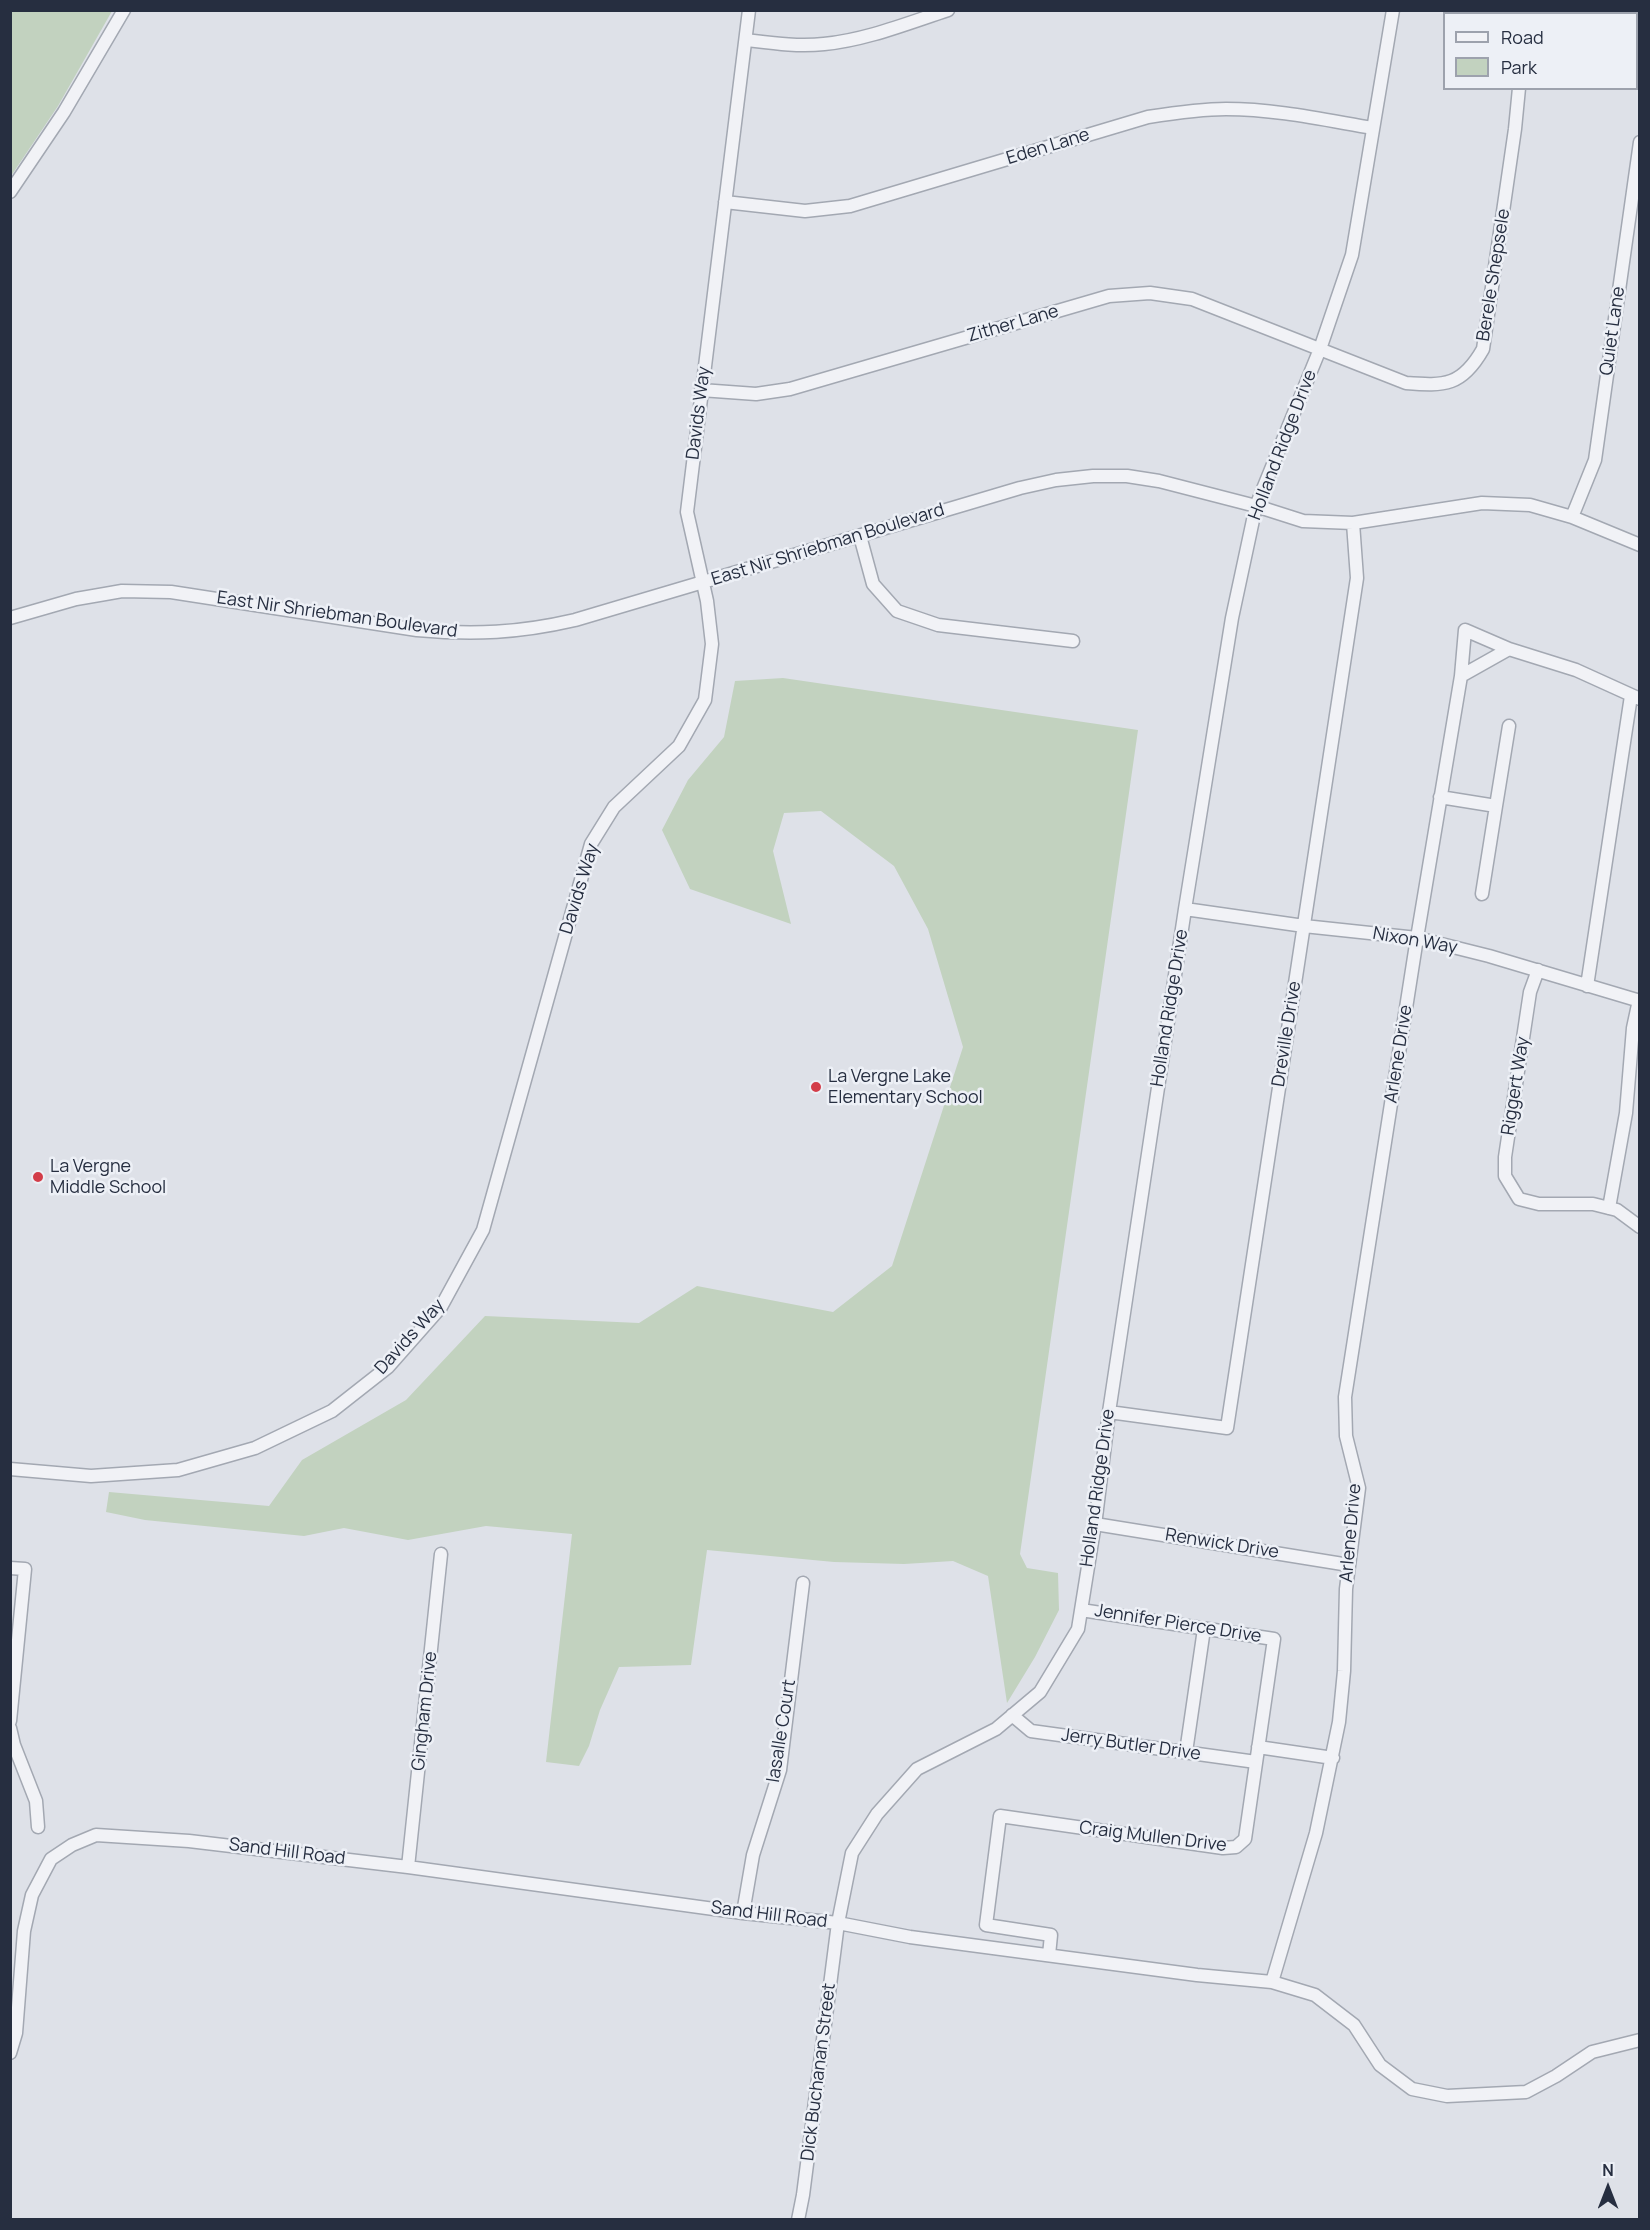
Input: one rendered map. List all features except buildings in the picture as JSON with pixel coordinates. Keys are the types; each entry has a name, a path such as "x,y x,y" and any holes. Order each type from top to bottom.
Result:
{"street":[{"path":"10,192 64,112 124,10"},
{"name":"Davids Way","path":"10,1469 91,1476 178,1470 255,1448 332,1411 388,1367 441,1307 483,1230 591,844 614,807 679,746 705,700 712,644 707,601 687,512 749,10"},
{"path":"746,40 792,45 823,45 855,38 948,10"},
{"name":"Holland Ridge Drive","path":"838,1923 852,1853 877,1814 917,1770 996,1729 1040,1692 1078,1629 1185,909 1232,618 1256,506 1320,349 1352,255 1393,10"},
{"name":"Berele Shepsele","path":"1320,349 1406,383 1438,385 1467,373 1483,349 1519,90"},
{"name":"Eden Lane","path":"725,202 805,211 850,206 1148,117 1187,111 1228,109 1299,116 1373,128"},
{"name":"Quiet Lane","path":"1572,517 1595,460 1640,142"},
{"name":"Zither Lane","path":"701,390 756,394 790,389 1109,296 1150,293 1192,299 1320,349"},
{"name":"East Nir Shriebman Boulevard","path":"10,618 76,599 122,591 171,592 417,630 458,634 499,633 567,622 1020,488 1056,480 1093,476 1127,476 1159,481 1256,506 1303,521 1353,523 1482,503 1530,505 1572,517 1640,545"},
{"name":"Dreville Drive","path":"1109,1412 1227,1428 1357,578 1353,523"},
{"path":"860,536 873,584 897,611 938,625 1073,641"},
{"name":"Arlene Drive","path":"1272,1982 1316,1833 1339,1722 1344,1671 1346,1589 1359,1488 1346,1436 1345,1397 1417,938 1461,676 1465,630 1509,649"},
{"path":"1461,676 1509,649 1576,670 1635,698 1587,986"},
{"path":"1482,894 1509,726"},
{"path":"1440,797 1496,806"},
{"name":"Nixon Way","path":"1185,909 1304,926 1417,938 1538,970 1639,1001"},
{"name":"Riggert Way","path":"1538,970 1530,992 1505,1157 1505,1176 1519,1199 1539,1204 1593,1204 1609,1208"},
{"path":"1639,1001 1633,1028 1626,1113 1609,1208 1617,1210 1640,1227"},
{"name":"Renwick Drive","path":"1095,1524 1349,1565"},
{"name":"Gingham Drive","path":"408,1867 441,1554"},
{"path":"10,1568 25,1569 10,1720"},
{"name":"lasalle Court","path":"743,1913 753,1855 780,1770 803,1583"},
{"name":"Jennifer Pierce Drive","path":"1081,1610 1274,1639"},
{"path":"1186,1752 1204,1629"},
{"name":"Craig Mullen Drive","path":"1049,1956 1051,1935 986,1925 1000,1816 1223,1848 1236,1847 1245,1839 1274,1639"},
{"name":"Jerry Butler Drive","path":"1012,1715 1031,1731 1256,1762"},
{"path":"10,1728 14,1745 36,1801 38,1827"},
{"path":"1258,1747 1333,1758"},
{"name":"Sand Hill Road","path":"10,2053 16,2034 24,1932 32,1895 51,1859 72,1845 96,1835 189,1841 408,1867 743,1913 838,1923 910,1937 1049,1956 1272,1982 1315,1995 1354,2025 1380,2065 1412,2089 1447,2096 1526,2092 1556,2076 1592,2052 1640,2040"},
{"name":"Dick Buchanan Street","path":"798,2220 838,1923"}],"green space":[{"path":"11,10 112,11 58,106 11,176"},
{"path":"783,678 1138,730 1020,1554 1027,1568 1058,1573 1059,1610 1035,1657 1007,1703 988,1576 953,1561 904,1564 834,1562 707,1550 691,1665 619,1667 579,1766 546,1762 572,1534 486,1526 408,1540 344,1528 304,1536 145,1520 106,1512 109,1492 269,1506 302,1460 406,1400 485,1316 639,1323 697,1286 833,1312 892,1266 963,1047 928,929 894,866 821,811 784,813 773,851 791,924 690,889 662,830 688,780 724,737 735,681"}],"place":[{"name":"La Vergne Lake Elementary School","path":"816,1087"},
{"name":"La Vergne Middle School","path":"38,1177"}]}
